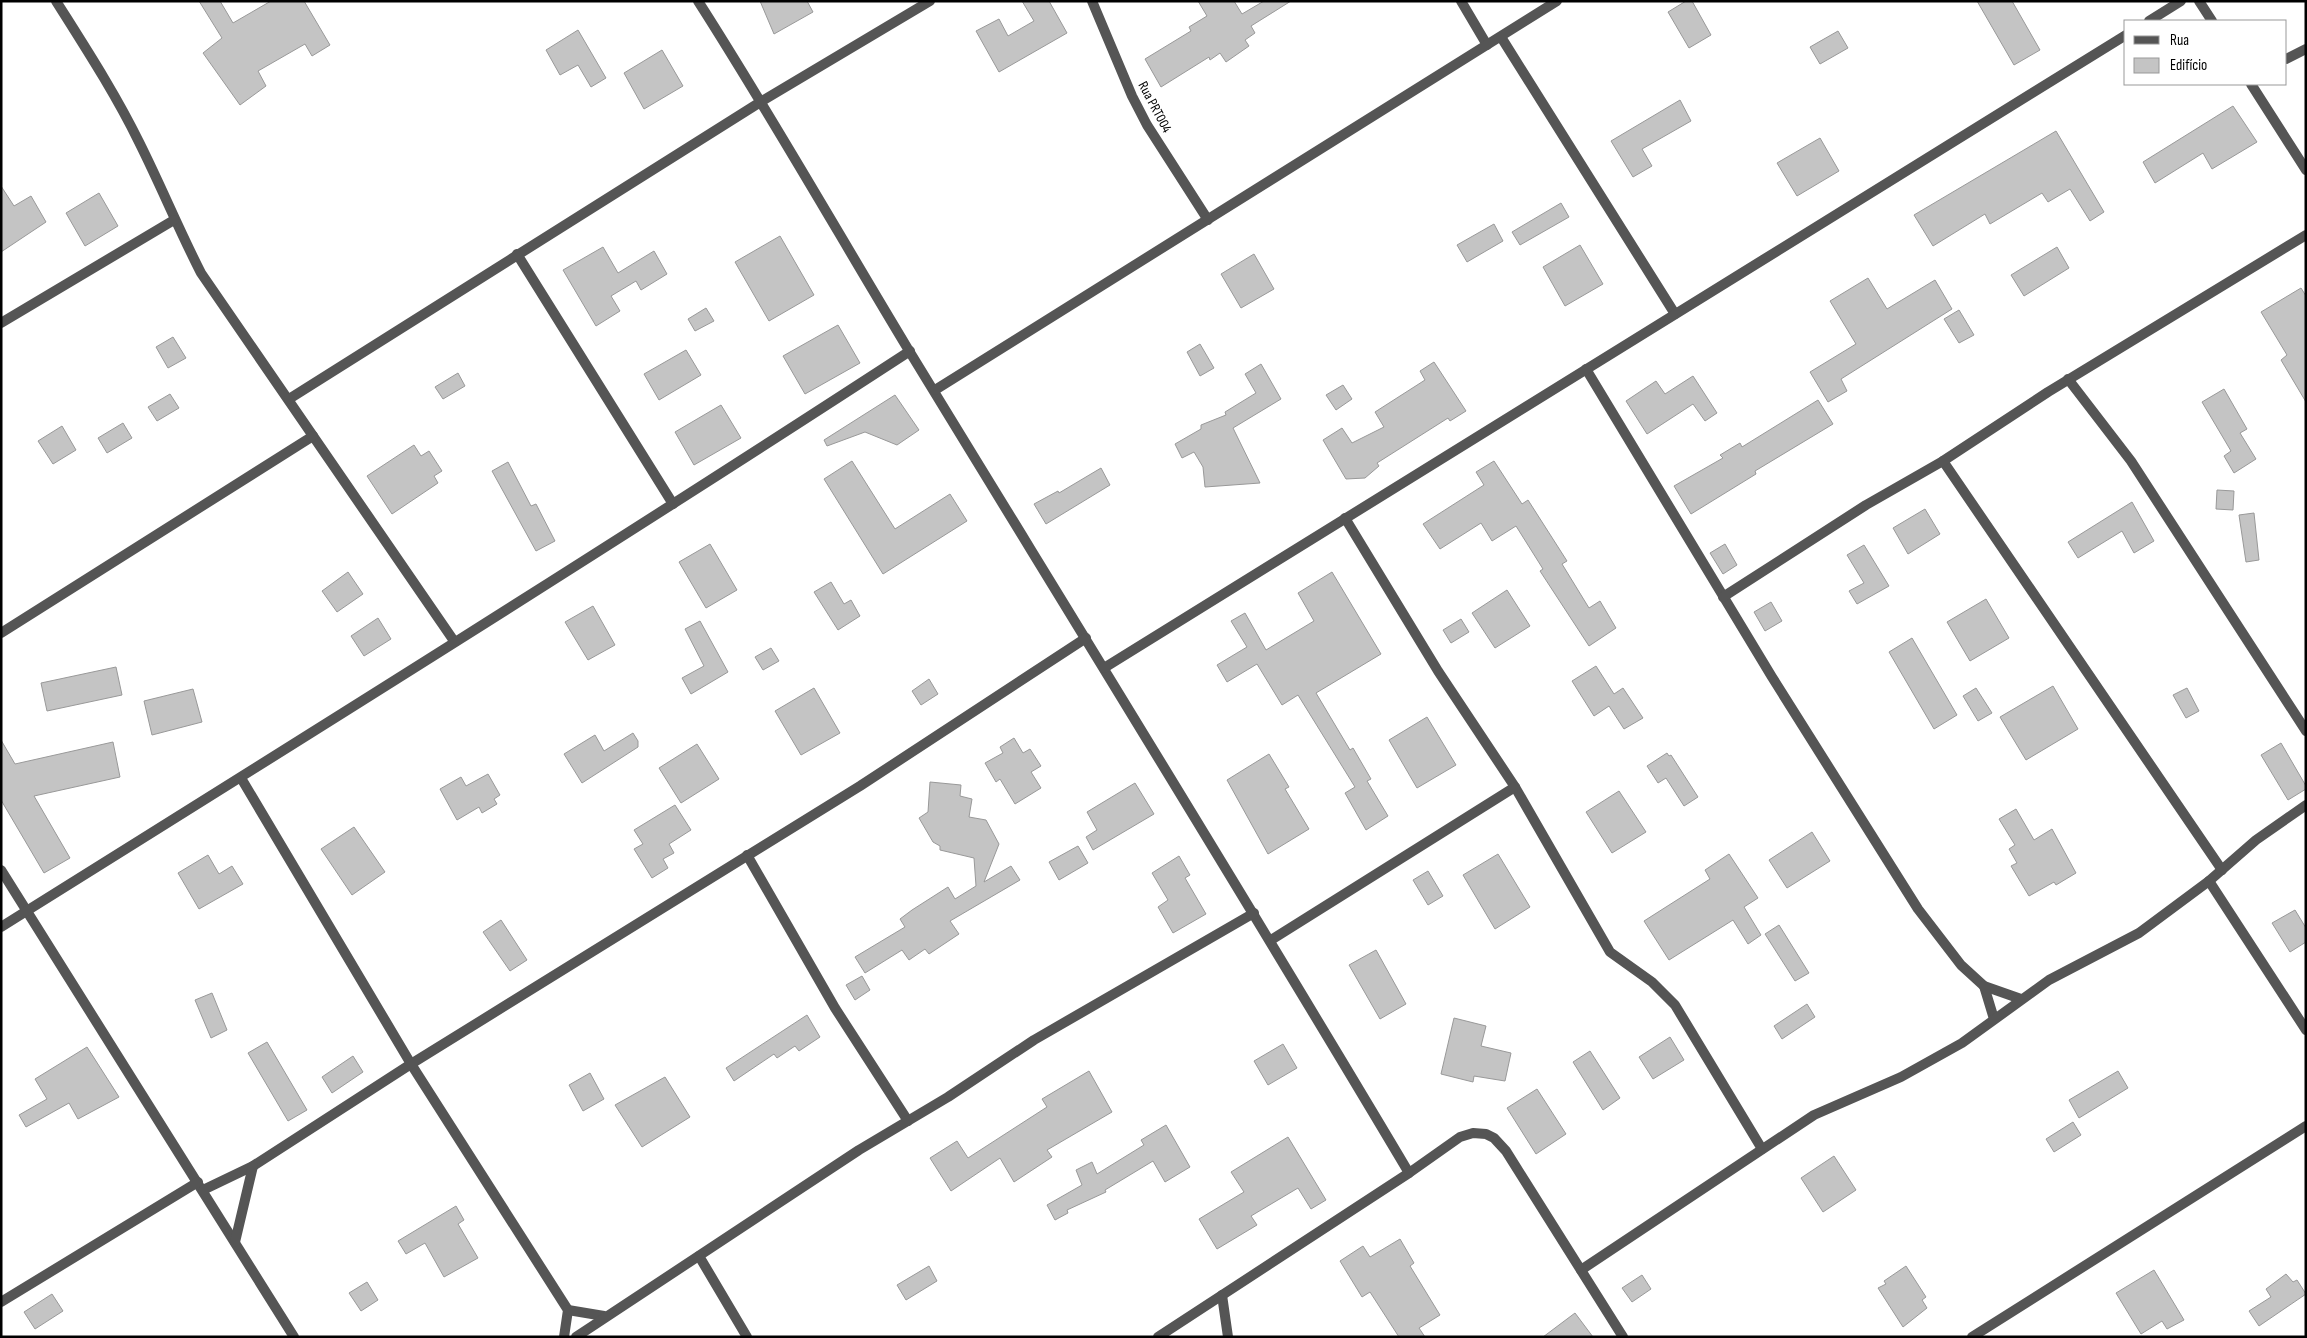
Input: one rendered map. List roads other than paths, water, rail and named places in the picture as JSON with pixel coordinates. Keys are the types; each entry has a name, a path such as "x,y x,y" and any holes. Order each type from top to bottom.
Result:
{"street":[{"path":"56,1 103,77 139,141 174,220 201,273 454,642"},
{"path":"698,1 762,101 910,351 1271,940 1409,1173"},
{"path":"289,399 762,101 930,1"},
{"name":"Rua PRT004","path":"1092,1 1132,96 1147,125 1208,220"},
{"path":"1461,1 1487,45"},
{"path":"935,390 1557,1"},
{"path":"2151,20 2181,1"},
{"path":"2199,1 2211,20"},
{"path":"1104,668 2124,36"},
{"path":"1501,37 1675,314"},
{"path":"2287,58 2306,49"},
{"path":"2252,85 2306,170"},
{"path":"1,323 174,220"},
{"path":"1723,597 1866,505 1943,460 2068,379 2306,235"},
{"path":"517,254 673,504"},
{"path":"1,927 241,778 910,351"},
{"path":"1586,369 1723,597 1918,909 1954,958 1984,986 2021,999"},
{"path":"2068,379 2136,469 2306,730"},
{"path":"1,633 312,436"},
{"path":"1943,460 2222,870"},
{"path":"1345,518 1438,671 1515,786 1610,952 1652,982 1675,1005 1762,1149"},
{"path":"1,1302 201,1186 253,1166 411,1064 860,786 1086,638"},
{"path":"241,778 411,1064 568,1310 564,1337"},
{"path":"1271,940 1515,786"},
{"path":"1581,1270 1814,1115 1901,1077 1927,1063 1962,1043 2049,980 2139,933 2209,881 2256,840 2306,805"},
{"path":"747,855 835,1008 908,1121"},
{"path":"1,870 294,1337"},
{"path":"2209,881 2306,1030"},
{"path":"576,1337 604,1316 699,1256 859,1150 908,1121 1034,1040 1254,913"},
{"path":"1984,986 1994,1019"},
{"path":"1972,1337 2306,1126"},
{"path":"1158,1337 1172,1334 1222,1295 1460,1138 1473,1132 1486,1134 1494,1138 1506,1151 1623,1337"},
{"path":"235,1242 253,1166"},
{"path":"699,1256 747,1337"},
{"path":"1222,1295 1228,1337"},
{"path":"568,1310 604,1316"}]}
